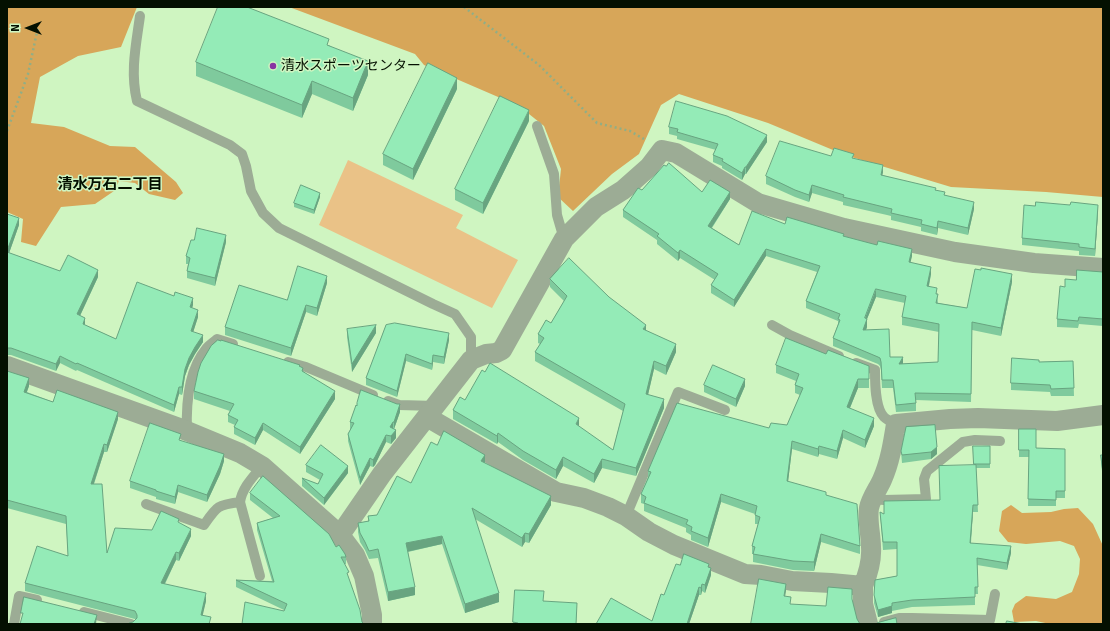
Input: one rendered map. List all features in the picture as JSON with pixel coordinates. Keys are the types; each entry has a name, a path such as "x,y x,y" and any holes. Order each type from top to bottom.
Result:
{"street":[{"path":"340,535 382,474 471,360 502,350 564,240 596,207 623,190 649,167 662,150 676,153 758,203 844,228 955,252 1034,263 1103,268"},
{"path":"7,366 187,431 240,453 262,466 340,535 355,555 364,576 372,615 372,624"},
{"path":"431,412 556,492 584,498 608,507 626,516 649,532 674,545 745,574 761,575 792,581 863,586"},
{"path":"868,624 863,604 863,586 869,570 872,548 868,522 869,508 872,499 883,479 893,447 896,424 978,418 1057,421 1103,415"}],"lane":[{"path":"140,16 134,55 134,86 137,101 230,145 242,154 251,191 263,213 279,228 455,314 471,337 471,360"},
{"path":"537,126 554,174 557,215 564,240"},
{"path":"772,325 790,335 875,370 875,389 880,409 884,417 896,424"},
{"path":"187,431 186,410 188,394 196,365 206,350 217,338 240,346"},
{"path":"276,358 306,368 399,405 431,412"},
{"path":"626,516 678,392 725,410"},
{"path":"872,499 926,499 924,479 927,471 963,442 975,440 1000,441"},
{"path":"260,576 240,502 241,495 262,466"},
{"path":"146,504 204,525 215,510 224,504 240,502"},
{"path":"876,624 899,618 990,620 995,594"},
{"path":"14,624 19,596 48,603"},
{"path":"71,609 131,624"}],"path":[{"path":"464,7 540,65 597,123 630,131 662,150"},
{"path":"7,131 28,74 38,27"}],"shaded area":[{"path":"7,7 137,7 121,47 78,56 40,77 31,123 64,127 110,146 135,147 176,182 183,193 175,200 149,194 135,183 119,181 114,191 95,204 61,207 36,246 21,242 23,219 7,212"},
{"path":"289,7 1103,7 1103,197 1046,192 951,187 845,155 768,123 679,94 661,105 639,154 612,174 573,211 558,197 561,169 544,126 519,106 424,65 415,54"},
{"path":"348,160 463,215 456,228 518,260 492,308 319,225"},
{"path":"1011,505 1022,513 1051,512 1078,508 1093,524 1103,546 1103,624 1050,624 1036,621 1014,622 1012,611 1015,604 1026,596 1056,599 1072,592 1079,574 1080,559 1074,546 1060,541 1026,544 1008,542 999,531 1002,511"}],"building":[{"name":"清水スポーツセンター","path":"218,7 247,7 329,39 327,45 368,61 353,98 312,81 302,105 196,62"},
{"path":"428,63 457,78 413,169 383,154"},
{"path":"500,96 529,110 483,203 455,189"},
{"path":"676,101 727,116 767,135 742,173 722,161 723,159 713,155 718,144 677,132 678,129 669,127"},
{"path":"780,141 831,156 834,148 854,154 852,158 883,165 881,175 936,188 935,190 945,192 944,195 974,202 968,228 938,221 937,228 921,224 922,220 891,213 892,209 843,197 844,195 812,185 809,195 795,190 766,176"},
{"path":"669,163 702,192 710,180 730,192 708,226 739,245 752,211 785,224 787,217 844,234 843,236 877,245 878,241 912,249 909,262 931,267 927,286 937,288 936,294 938,294 936,303 967,308 975,269 981,270 981,268 1012,274 1001,328 972,322 971,394 915,393 916,403 896,405 893,380 882,380 880,358 833,338 840,320 838,319 840,314 806,301 820,266 766,249 734,300 711,285 718,274 680,250 678,253 657,236 659,234 623,210 638,188 642,190 664,165 666,166","holes":["876,289 906,296 902,317 939,324 938,362 899,364 903,357 890,357 889,329 863,330 867,319 865,318"]},
{"path":"301,185 320,193 314,210 294,203"},
{"path":"1036,202 1070,205 1071,202 1098,205 1095,249 1079,247 1079,244 1022,238 1024,205 1035,206"},
{"path":"7,214 19,218 7,251"},
{"path":"197,228 226,235 215,278 187,271 190,258 186,256 191,240 194,240"},
{"path":"7,252 60,271 68,255 98,270 77,314 85,318 83,324 116,339 137,282 174,296 175,292 193,298 190,307 198,310 191,331 203,335 189,358 185,369 182,387 179,387 174,405 60,356 56,364 11,348 7,348"},
{"path":"569,258 609,297 646,325 643,329 676,344 666,366 654,361 646,394 664,399 636,468 602,459 594,474 563,457 556,470 523,451 498,433 497,436 453,410 460,397 465,400 482,370 485,372 490,363 579,418 576,424 613,450 625,404 535,352 544,338 538,334 546,320 551,323 567,296 550,279"},
{"path":"298,266 327,276 317,308 306,305 291,348 225,327 239,285 287,300"},
{"path":"1077,270 1103,272 1103,319 1079,317 1078,321 1057,319 1060,286 1065,287 1065,279 1076,280"},
{"path":"395,323 449,333 444,357 433,355 432,364 406,354 397,391 366,378 386,325"},
{"path":"376,325 352,364 347,329"},
{"path":"786,338 826,354 828,350 869,366 869,379 858,379 847,407 874,418 865,440 843,430 837,451 819,446 818,449 792,441 787,481 826,492 826,495 857,504 860,546 821,534 814,562 793,561 753,554 755,547 752,546 760,517 755,515 757,506 721,494 708,538 691,531 692,527 686,524 688,520 644,503 646,497 641,494 651,472 648,471 677,403 769,428 771,423 787,425 803,388 795,385 799,374 776,365"},
{"path":"218,340 300,365 299,366 303,368 302,371 335,391 300,447 263,423 255,438 234,427 238,420 228,415 234,404 194,391 201,363 211,346"},
{"path":"1012,358 1039,360 1039,362 1073,361 1074,388 1051,389 1050,385 1011,383"},
{"path":"713,365 745,379 736,399 704,385"},
{"path":"7,371 29,378 24,392 53,402 57,390 118,412 107,445 104,444 91,484 102,484 107,553 115,528 152,530 161,511 179,519 178,522 191,529 179,553 176,552 161,583 206,593 201,615 211,617 209,624 128,624 137,618 135,611 25,583 37,546 68,556 66,516 7,500"},
{"path":"361,390 400,404 394,422 390,427 396,430 391,436 386,435 375,457 373,460 370,458 360,478 348,434 354,423 350,422 356,405 357,406"},
{"path":"150,423 181,434 179,440 224,454 207,495 178,485 175,497 130,481"},
{"path":"935,425 937,447 931,452 902,455 901,451 906,427"},
{"path":"1019,429 1036,429 1036,448 1065,449 1065,491 1056,491 1056,500 1028,499 1029,450 1019,450"},
{"path":"444,431 485,455 481,461 551,496 529,534 525,533 522,538 472,508 499,593 465,604 442,536 406,543 415,587 388,592 378,549 369,551 360,533 358,523 369,521 368,516 377,515 397,476 411,483 431,442 437,445"},
{"path":"321,445 348,466 324,498 302,478 318,484 323,474 306,465"},
{"path":"973,446 990,446 990,464 974,464"},
{"path":"1101,455 1103,455 1103,472"},
{"path":"976,465 978,505 973,505 970,543 1011,546 1007,563 977,558 978,587 975,587 975,597 912,600 892,603 892,606 878,610 874,595 875,580 897,576 897,542 883,542 880,512 884,514 884,501 940,500 939,466"},
{"path":"263,476 329,534 336,547 339,545 346,557 341,557 349,572 347,573 360,610 362,622 364,624 242,624 245,602 284,611 287,604 236,580 274,582 257,523 280,516 250,493"},
{"path":"684,554 709,564 708,567 711,568 705,585 702,584 701,588 699,587 687,624 596,624 611,598 652,621 661,594 664,595 676,564 680,565"},
{"path":"759,579 786,584 784,596 791,597 790,604 826,606 828,587 852,589 852,599 857,619 860,624 751,624"},
{"path":"515,590 544,591 543,601 577,603 576,624 518,624 513,622"},
{"path":"24,597 97,615 94,624 20,624 23,613 21,613"},
{"path":"896,618 897,624 876,624 877,623"},
{"path":"1007,621 1023,624 1006,624"}],"place":[{"name":"清水スポーツセンター","path":"273,66"}],"district":[{"name":"清水万石二丁目","path":"110,185"}]}
